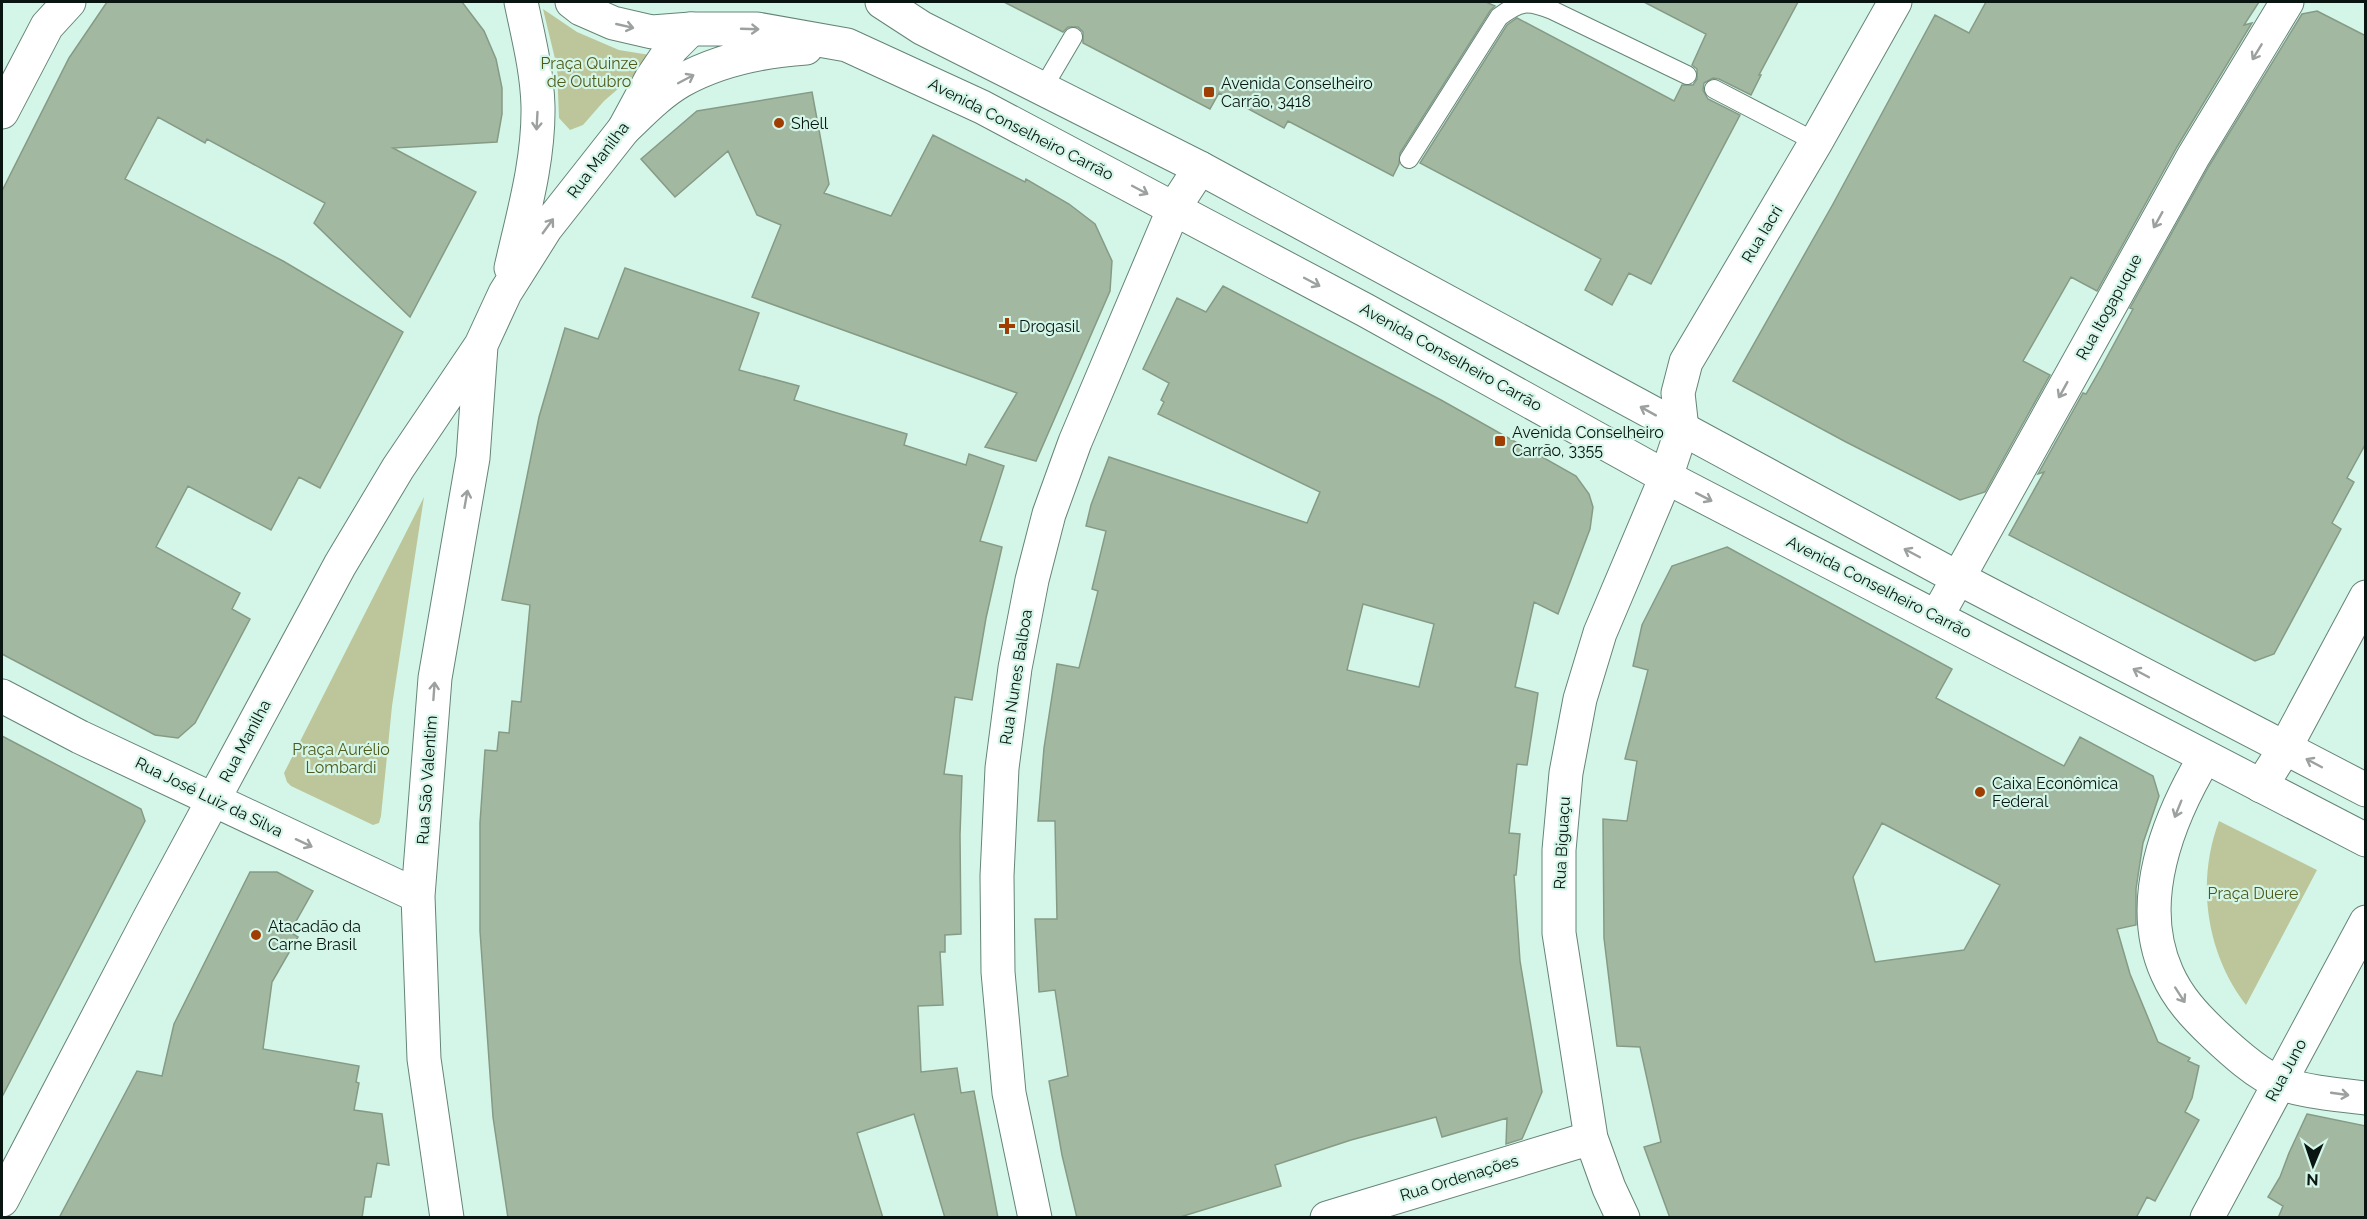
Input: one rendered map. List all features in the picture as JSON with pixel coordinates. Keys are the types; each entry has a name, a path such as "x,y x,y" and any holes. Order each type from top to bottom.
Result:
{"street":[{"path":"2,112 49,14 69,2"},
{"name":"Rua Manilha","path":"506,292 536,150 538,106 535,66 521,2"},
{"name":"Avenida Conselheiro Carrão","path":"572,2 581,9 623,26 651,32 691,29 756,29 847,45 982,107 1395,326 1666,477 2366,840"},
{"name":"Rua Manilha","path":"2,1200 214,798 346,555 398,468 481,345 506,292 546,228 624,129 672,48 691,29 708,2"},
{"path":"882,2 922,28 1200,168 1958,578 2366,790"},
{"name":"Rua Iacri","path":"1666,477 1682,429 1678,393 1686,362 1816,142 1895,2"},
{"name":"Rua Itogapuque","path":"1937,616 2193,157 2287,2"},
{"path":"624,129 656,99 680,82 710,68 739,58 777,50 847,45"},
{"name":"Rua Nunes Balboa","path":"1035,1218 1009,1092 998,972 997,876 1002,768 1015,668 1032,580 1049,514 1075,442 1174,208 1200,168"},
{"name":"Rua São Valentim","path":"447,1218 424,1059 418,896 435,678 473,458 481,345"},
{"name":"Rua Biguaçu","path":"1623,1218 1609,1188 1591,1138 1559,933 1559,850 1566,773 1580,699 1600,633 1666,477"},
{"path":"2261,786 2285,748 2366,597"},
{"name":"Rua José Luiz da Silva","path":"2,696 80,737 214,798 418,896"},
{"path":"2205,757 2186,789 2164,848 2156,880 2155,913 2158,943 2167,972 2179,996 2195,1016 2248,1063 2279,1083 2366,1098"},
{"name":"Rua Juno","path":"2207,1218 2366,922"},
{"name":"Rua Ordenações","path":"1327,1218 1591,1138"}],"lane":[{"path":"1409,159 1498,17 1514,5 1532,3 1552,10 1686,75"},
{"path":"1043,88 1073,37"},
{"path":"1714,89 1816,142"}],"green space":[{"name":"Praça Quinze de Outubro","path":"543,9 577,32 619,50 656,56 604,101 583,125 570,130 559,118 557,67"},
{"name":"Praça Aurélio Lombardi","path":"424,497 392,706 381,816 379,823 373,825 291,786 284,773"},
{"name":"Praça Duere","path":"2219,821 2317,870 2246,1005 2232,985 2222,963 2209,916 2208,868"}],"building":[{"path":"107,2 462,2 484,31 496,59 502,88 502,114 497,142 393,148 476,192 410,317 314,223 325,203 207,139 205,143 158,117 125,179 283,261 403,332 320,488 299,477 271,530 188,486 156,547 240,593 232,609 250,619 195,723 178,738 155,735 2,654 2,191 69,58"},
{"path":"1004,2 1486,2 1495,6 1400,153 1399,164 1393,176 1288,121 1284,128 1219,93 1210,109 1083,43 1083,32 1078,27 1068,27 1063,32"},
{"path":"1644,2 1798,2 1759,75 1761,75 1751,95 1719,79 1713,78 1704,83 1703,90 1708,99 1740,115 1651,284 1629,273 1612,305 1585,290 1601,259 1420,163 1507,25 1517,18 1674,101 1682,85 1693,85 1697,79 1697,69 1692,65 1706,34"},
{"path":"1986,2 2259,2 2244,25 2252,23 2177,147 2097,291 2071,277 2023,361 2050,375 1985,492 1960,500 1733,381 1833,204 1935,15 1969,33"},
{"path":"2317,11 2366,36 2366,443 2347,478 2354,482 2332,523 2341,529 2274,654 2255,661 2009,535 2044,472 2038,474 2083,393 2086,394 2101,368 2133,309 2130,308 2209,166 2302,14"},
{"path":"812,92 829,184 824,193 891,216 933,135 1025,182 1026,179 1069,204 1095,224 1112,261 1110,291 1036,461 985,447 1017,393 752,297 781,225 757,215 728,151 675,197 641,159 697,111"},
{"path":"625,268 759,313 739,370 799,386 794,400 907,434 904,445 966,465 969,454 1004,466 980,541 1002,547 986,618 972,700 955,697 944,774 962,776 961,934 945,935 945,952 940,952 943,1005 918,1006 921,1072 957,1068 961,1093 974,1091 998,1218 945,1218 914,1114 857,1133 883,1218 508,1218 493,1117 480,931 480,823 485,750 497,751 499,732 509,733 512,701 521,702 530,605 502,600 539,417 565,328 598,339"},
{"path":"1223,286 1441,400 1576,476 1589,494 1593,507 1590,529 1558,614 1534,602 1515,687 1538,693 1527,765 1517,764 1509,833 1520,834 1516,875 1514,875 1520,961 1542,1092 1522,1139 1506,1144 1507,1118 1442,1137 1436,1117 1351,1140 1275,1165 1281,1186 1177,1218 1077,1218 1062,1155 1049,1081 1068,1076 1055,990 1039,992 1035,919 1057,919 1055,821 1038,821 1044,748 1057,664 1079,668 1098,591 1092,589 1106,531 1086,526 1091,505 1109,457 1307,523 1320,492 1158,414 1164,402 1161,400 1169,383 1143,369 1177,298 1206,312","holes":["1363,604 1434,624 1419,687 1347,670"]},
{"path":"1727,547 1952,669 1936,698 2064,766 2080,737 2153,776 2159,796 2143,843 2136,889 2136,925 2117,929 2130,974 2158,1042 2190,1058 2188,1061 2199,1066 2192,1098 2185,1112 2199,1120 2155,1201 2147,1197 2136,1218 1670,1218 1644,1147 1661,1142 1640,1047 1617,1046 1604,938 1603,819 1627,821 1637,761 1625,759 1648,670 1633,666 1642,625 1672,566","holes":["1882,823 2000,885 1964,950 1875,962 1853,877"]},
{"path":"2,736 141,809 145,821 2,1097"},
{"path":"250,872 277,872 313,891 290,932 298,937 272,982 263,1049 359,1066 356,1082 359,1083 354,1110 382,1114 389,1165 377,1163 371,1197 365,1197 362,1218 59,1218 137,1071 162,1076 174,1024"},
{"path":"2307,1114 2366,1126 2366,1218 2278,1218 2283,1206 2268,1197 2280,1177"}],"place":[{"name":"Avenida Conselheiro Carrão, 3418","path":"1209,92"},
{"name":"Shell","path":"779,123"},
{"name":"Drogasil","path":"1007,326"},
{"name":"Avenida Conselheiro Carrão, 3355","path":"1500,441"},
{"name":"Caixa Econômica Federal","path":"1980,792"},
{"name":"Atacadão da Carne Brasil","path":"256,935"}]}
